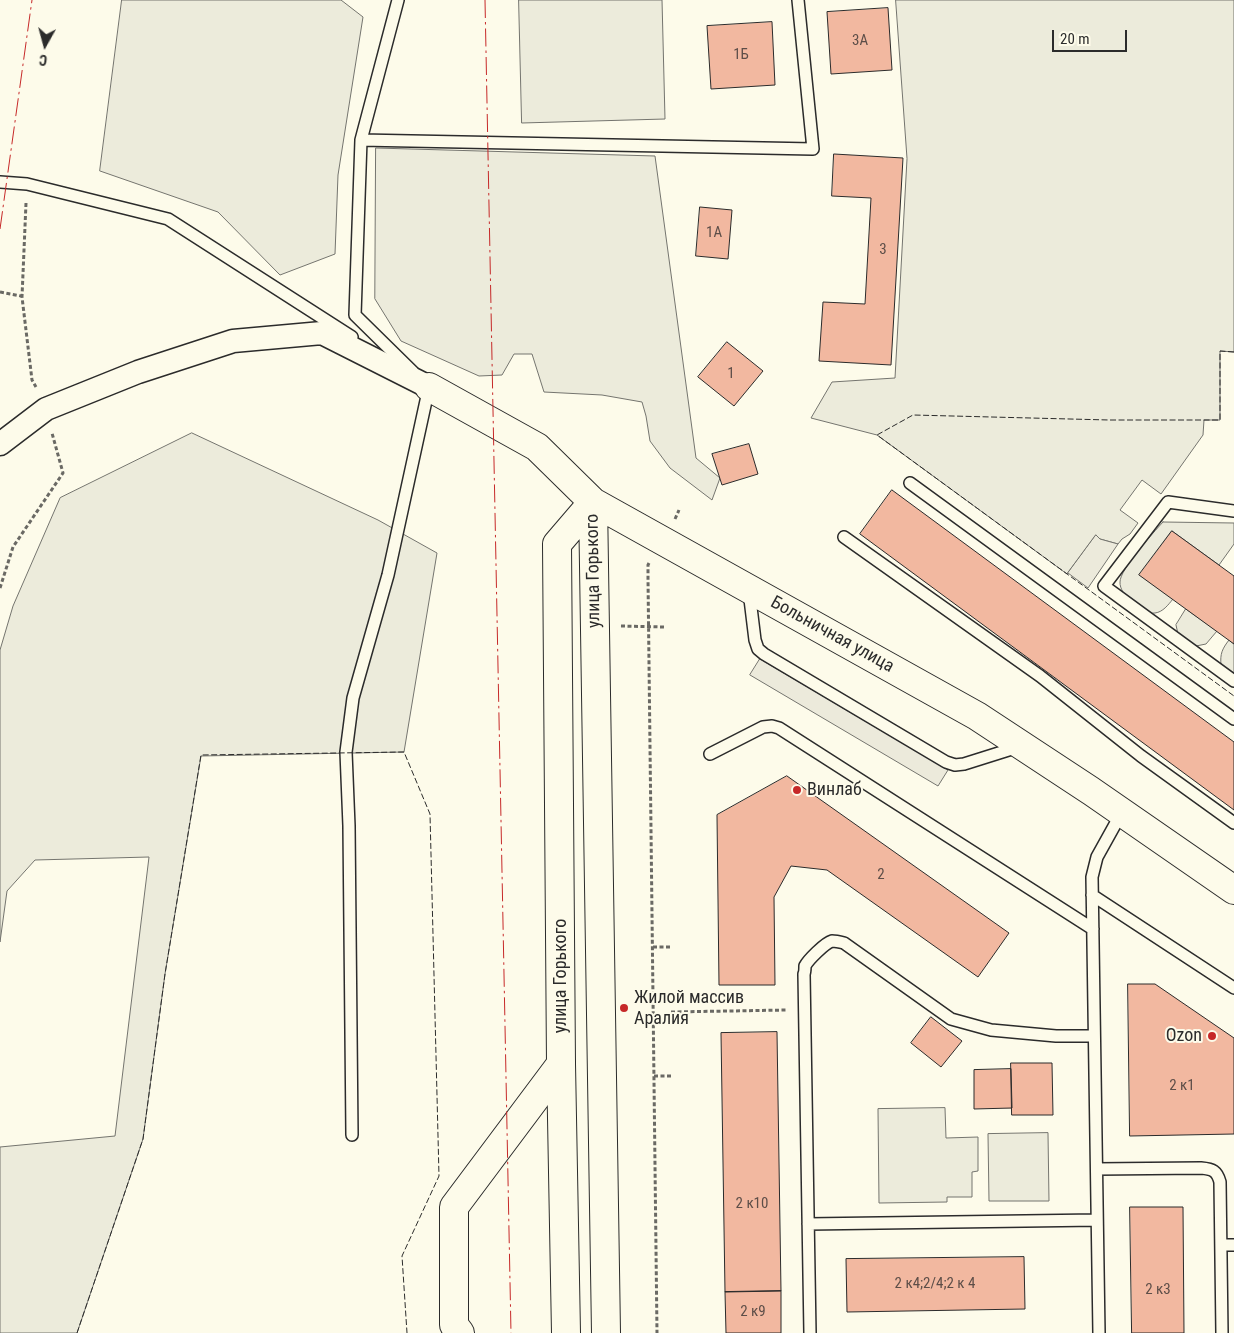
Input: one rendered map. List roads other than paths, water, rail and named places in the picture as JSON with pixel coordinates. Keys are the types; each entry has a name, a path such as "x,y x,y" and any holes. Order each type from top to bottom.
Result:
{"main road":[{"name":"Больничная улица","path":"429,387 537,447 593,502 977,716 1122,812 1234,890"},
{"name":"улица Горького","path":"566,1333 561,1064 557,544 593,502"},
{"name":"улица Горького","path":"593,502 606,1333"},
{"path":"460,1333 454,1325 454,1207 561,1064"}],"street":[{"path":"0,444 46,409 138,372 233,341 322,333 429,387"}],"lane":[{"path":"398,0 362,140 355,315 429,387"},
{"path":"362,140 813,149 798,0"},
{"path":"0,182 27,184 168,219 429,387"},
{"path":"352,1135 350,826 346,752 353,698 388,576 429,387"},
{"path":"910,483 1234,719"},
{"path":"1234,511 1168,502 1104,586 1234,681"},
{"path":"844,536 1040,676 1141,756 1234,823"},
{"path":"749,589 755,640 758,649 946,762 955,765 964,764 1023,746"},
{"path":"710,754 763,727 772,726 779,728 1093,929"},
{"path":"1099,1333 1092,878 1097,857 1122,812"},
{"path":"1092,895 1234,988"},
{"path":"810,1333 804,974 809,960 824,945 837,941 844,943 951,1019 992,1030 1056,1036 1094,1036"},
{"path":"1097,1169 1201,1168 1211,1169 1218,1175 1220,1182 1222,1333"},
{"path":"808,1224 1097,1220"},
{"path":"1221,1245 1234,1245"}],"place":[{"name":"Винлаб","path":"797,790"},
{"name":"Жилой массив Аралия","path":"624,1008"},
{"name":"Ozon","path":"1212,1036"}]}
